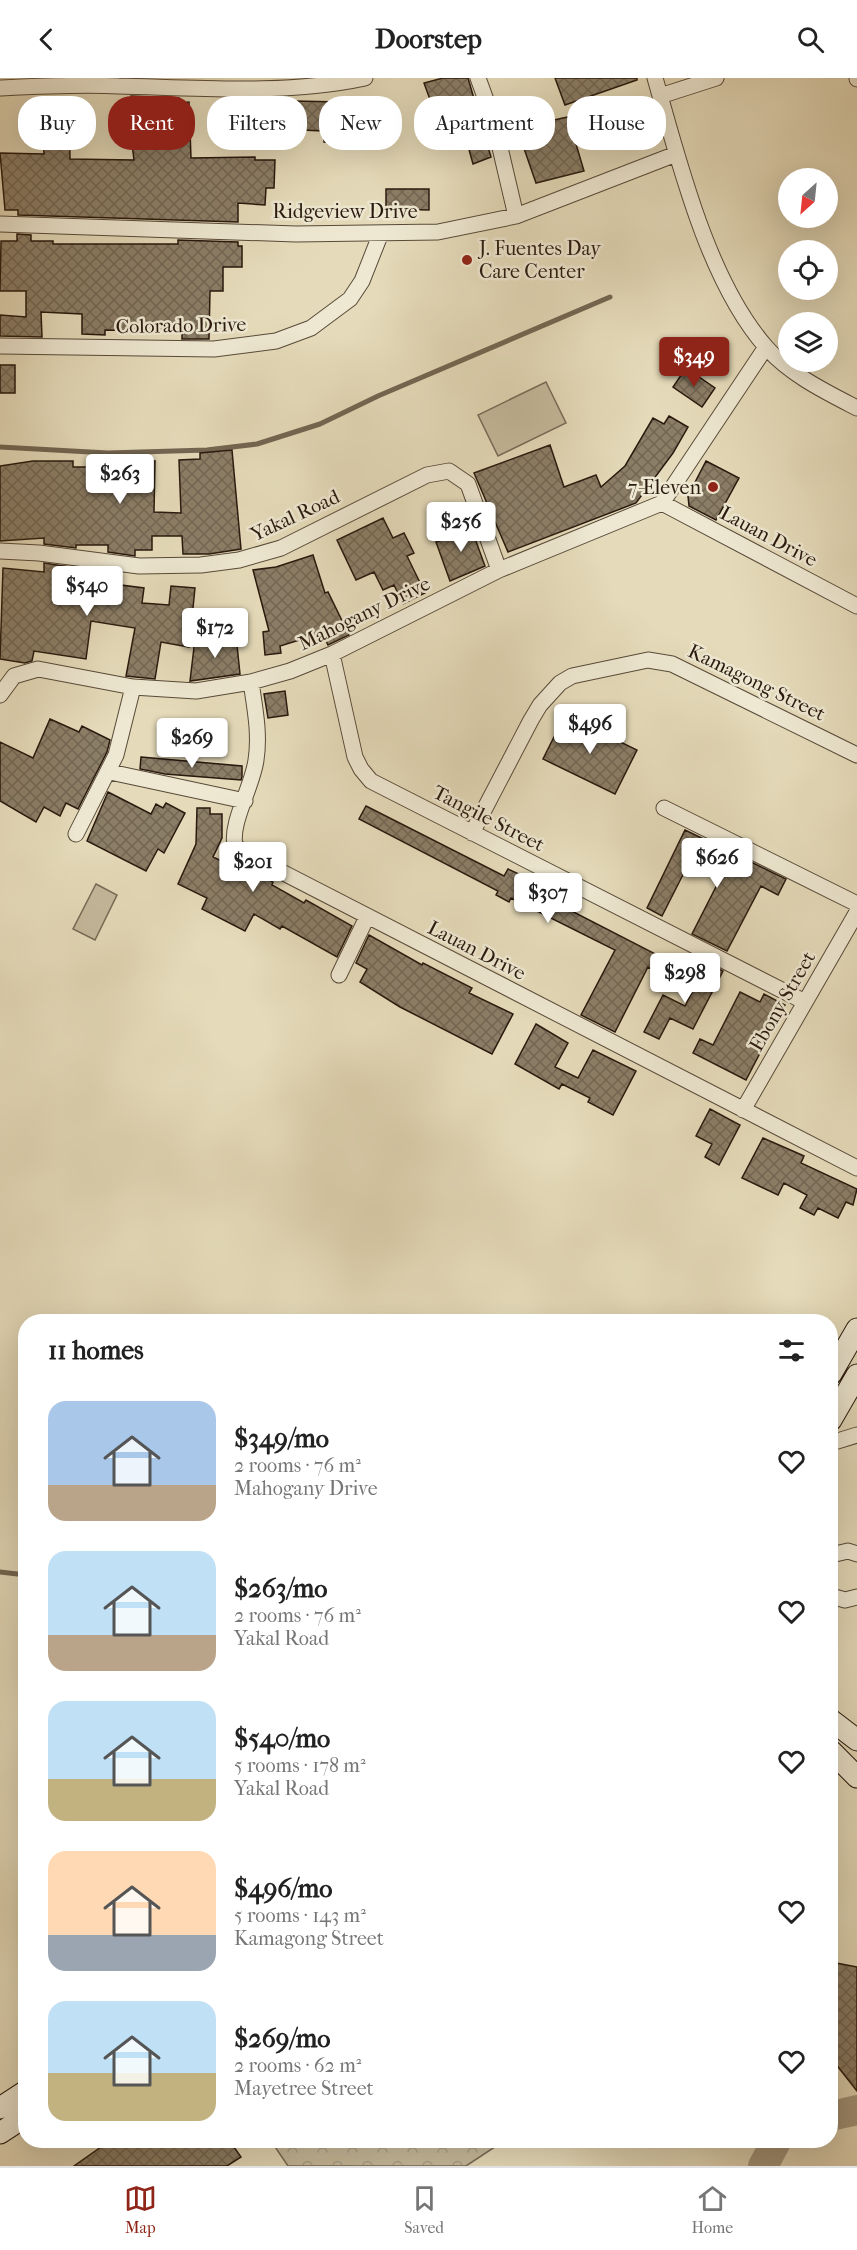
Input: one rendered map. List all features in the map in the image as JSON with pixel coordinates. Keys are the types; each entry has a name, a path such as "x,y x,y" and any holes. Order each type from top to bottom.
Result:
{"main road":[{"path":"838,1362 857,1329"},
{"path":"838,1409 856,1379"},
{"path":"838,1725 857,1740"},
{"path":"838,1758 857,1777"},
{"path":"0,2108 18,2096"},
{"path":"0,2133 18,2121"}],"street":[{"path":"0,88 52,81 117,82 221,89 273,82 317,85 365,78"},
{"path":"478,78 494,122 516,216"},
{"path":"655,78 660,96 716,78"},
{"path":"666,118 699,220 723,277 766,347 808,380 857,408"},
{"name":"Ridgeview Drive","path":"0,224 296,234 438,232 516,216 676,154"},
{"name":"Colorado Drive","path":"0,346 214,349 276,341 311,328 350,299 362,281 381,233"},
{"path":"662,503 766,347"},
{"name":"Yakal Road","path":"0,551 139,566 201,565 240,560 281,548 427,475 449,471 468,484 499,570"},
{"name":"Mahogany Drive","path":"0,695 14,676 24,671 38,669 133,687 196,691 251,682 290,671 332,654 499,570 662,503"},
{"name":"Lauan Drive","path":"662,503 857,606"},
{"name":"Tangile Street","path":"332,654 355,757 361,769 385,789 805,1002"},
{"name":"Kamagong Street","path":"472,832 531,720 549,693 572,676 648,660 672,664 857,755"},
{"name":"Lauan Drive","path":"251,682 258,738 256,762 234,839 241,851 743,1110 855,1163"},
{"path":"76,834 110,772 124,732 133,687"},
{"path":"110,772 245,801"},
{"path":"664,808 857,904"},
{"name":"Ebony Street","path":"743,1110 857,912"},
{"path":"339,975 367,917"},
{"path":"838,1374 856,1379"},
{"path":"838,1441 857,1435"},
{"path":"838,1554 853,1552 857,1537"},
{"path":"838,1598 845,1600 857,1597"}],"green space":[{"path":"546,382 566,423 498,456 478,415"},
{"path":"96,884 117,895 95,940 73,929"},
{"path":"276,2148 493,2148 466,2166 288,2166"}],"building":[{"path":"443,78 468,78 473,96 429,96 424,83"},
{"path":"555,78 637,78 637,80 591,96 567,96 567,104 565,105"},
{"path":"307,101 319,102 319,131 307,130"},
{"path":"567,117 567,150 578,150 584,171 536,183 525,150 555,150 555,120"},
{"path":"44,150 70,150 70,159 134,160 133,150 191,150 191,158 255,157 255,160 275,160 274,188 266,188 265,205 238,203 238,222 18,215 18,210 5,210 0,153 44,154"},
{"path":"469,150 489,150 491,157 473,164"},
{"path":"386,189 429,189 429,210 386,209"},
{"path":"17,234 31,235 31,241 53,241 53,244 178,244 178,240 238,242 238,246 242,246 242,267 223,267 223,291 210,291 209,339 182,339 182,332 105,330 105,335 82,334 82,314 41,312 42,337 0,336 0,315 26,317 26,291 0,291 1,241 17,241"},
{"path":"0,365 15,365 15,393 0,393"},
{"path":"686,368 715,388 702,407 673,387"},
{"path":"669,416 688,427 673,453 636,503 508,552 474,473 550,445 564,487 596,475 601,487 625,466 653,418 664,424"},
{"path":"232,450 241,549 209,554 183,554 182,536 152,536 152,550 135,550 135,556 108,552 108,545 76,545 76,548 44,544 44,538 0,541 0,466 33,461 73,461 73,467 110,467 110,457 155,461 154,512 181,513 179,460 200,459 200,453"},
{"name":"7-Eleven","path":"706,461 739,478 716,520 689,506 688,496"},
{"path":"383,518 393,538 404,533 414,553 407,556 425,593 403,604 394,585 383,590 374,572 356,580 337,540"},
{"path":"469,522 485,566 450,581 436,542 459,534 456,526"},
{"path":"313,555 325,593 328,592 349,635 328,645 322,633 280,646 281,653 265,655 263,632 269,631 253,570 276,567"},
{"path":"44,563 76,568 77,575 90,576 90,581 144,588 142,603 169,605 171,586 195,588 189,647 161,642 155,679 126,676 135,628 91,621 86,659 34,651 32,661 25,663 0,659 3,568 44,572"},
{"path":"236,635 240,674 190,681 195,639 220,642 219,637"},
{"path":"285,691 288,715 268,718 264,694"},
{"path":"565,715 637,750 615,794 543,759"},
{"path":"50,719 79,732 82,726 110,740 107,752 78,809 66,803 60,816 44,807 36,822 0,801 0,742 33,758"},
{"path":"141,757 242,766 242,777 241,780 165,774 140,769"},
{"path":"108,792 151,814 156,804 163,808 166,803 185,813 164,853 158,849 146,871 87,841"},
{"path":"366,806 504,876 508,869 521,875 517,883 671,962 664,976 648,967 615,1032 581,1015 615,950 511,898 509,902 496,895 498,891 359,819"},
{"path":"197,808 210,808 210,814 222,814 222,838 213,857 249,874 251,870 304,903 306,900 352,926 337,957 282,926 280,929 254,914 245,931 202,909 207,898 178,884 196,844"},
{"path":"685,830 786,879 778,895 761,886 727,951 692,934 725,869 694,853 662,916 647,908"},
{"path":"369,935 422,965 423,963 472,988 469,993 513,1014 492,1054 400,1007 360,982 367,969 356,963"},
{"path":"707,963 723,971 693,1029 670,1018 659,1039 644,1032 663,995 685,1006"},
{"path":"740,992 760,1002 764,994 785,1005 746,1080 693,1053 700,1039 713,1045"},
{"path":"536,1024 568,1043 555,1067 578,1078 593,1050 636,1071 613,1115 588,1102 590,1098 562,1084 559,1089 515,1064"},
{"path":"710,1109 740,1125 719,1165 705,1157 712,1144 696,1136"},
{"path":"763,1138 804,1156 801,1163 857,1189 853,1205 846,1202 838,1218 818,1208 814,1215 800,1208 807,1195 784,1183 778,1195 742,1178"},
{"path":"838,1963 857,1967 857,2091 838,2067"},
{"path":"100,2148 235,2148 241,2157 227,2166 74,2166"}],"waterway":[{"path":"0,447 108,453 207,450 257,444 320,424 378,396 610,297"},
{"path":"0,1572 18,1574"},
{"path":"838,2114 857,2110"},
{"path":"763,2166 773,2148"}],"place":[{"name":"J. Fuentes Day Care Center","path":"467,260"},
{"name":"7-Eleven","path":"713,487"}]}
